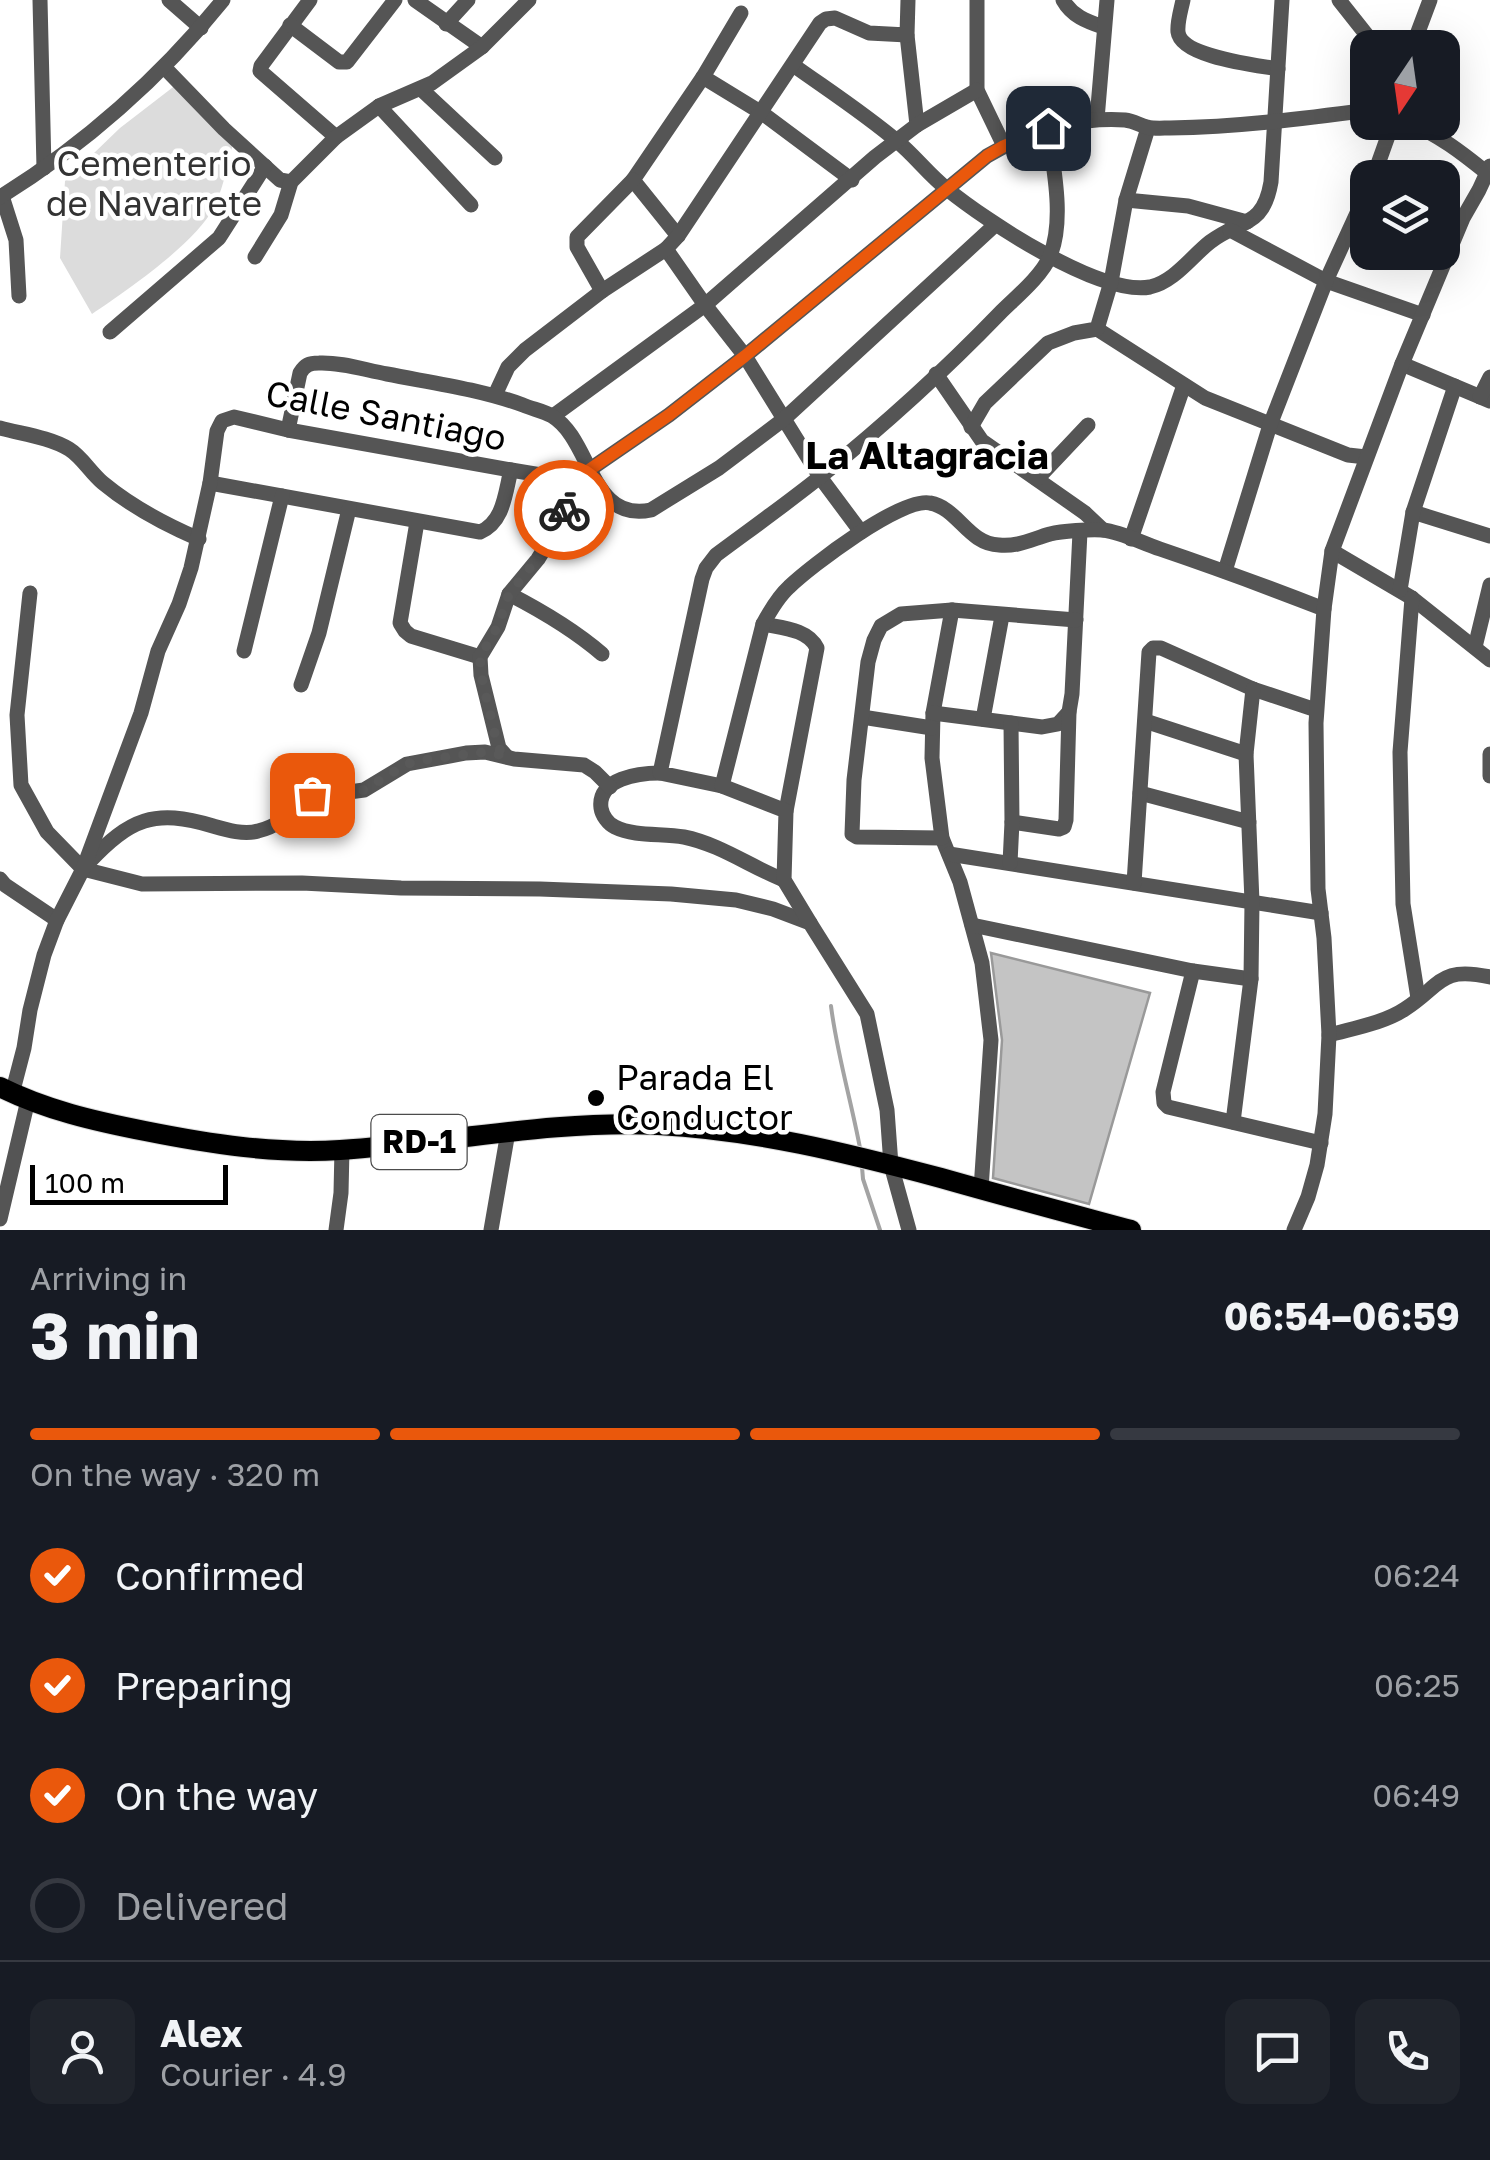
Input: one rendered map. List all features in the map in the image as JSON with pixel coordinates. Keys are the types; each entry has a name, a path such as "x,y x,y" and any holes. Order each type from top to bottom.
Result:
{"main road":[{"name":"RD-1","path":"14,1094 62,1113 206,1143 262,1149 342,1150 508,1132 656,1125 780,1139 883,1163"},
{"path":"883,1163 1131,1230"}],"street":[{"path":"40,0 44,168"},
{"path":"169,0 201,28"},
{"path":"19,296 16,240 1,197 123,105 164,67 224,0"},
{"path":"310,0 260,71 336,138"},
{"path":"290,25 340,62 346,62 395,0"},
{"path":"415,0 482,47"},
{"path":"446,24 468,0"},
{"path":"256,257 281,215 291,182 336,138 379,106 421,88 482,47 530,0"},
{"path":"908,0 907,34 916,124"},
{"path":"977,0 978,90 1004,146"},
{"path":"1063,0 1081,20 1103,27"},
{"path":"1097,119 1107,0"},
{"path":"1182,0 1178,34 1184,44 1197,52 1278,69"},
{"path":"793,65 898,141 948,190 995,225 1050,258 1111,282 1140,288 1168,279 1212,240 1258,216 1268,200 1282,0"},
{"path":"1339,0 1362,30"},
{"path":"1419,30 1430,0"},
{"path":"602,291 577,247 577,238 633,180 704,77 741,13"},
{"path":"494,395 508,367 526,350 602,291 666,249 678,236 820,23 836,18 870,33 907,34"},
{"path":"164,67 280,180 291,182"},
{"path":"704,77 762,112 852,180"},
{"path":"421,88 494,158"},
{"path":"553,416 705,305 916,124 978,90"},
{"path":"379,106 470,205"},
{"path":"507,756 498,748 480,657 498,626 509,594 552,536 568,502 572,478 669,415 987,156 1048,128 1097,119 1132,120 1148,128 1273,123 1350,112"},
{"path":"660,772 706,568 716,555 820,477 936,374 1030,283 1050,258 1057,206 1048,128"},
{"path":"1097,329 1111,282 1126,200 1148,128"},
{"path":"1294,1230 1308,1198 1321,1143 1329,1035 1316,820 1316,710 1324,608 1332,551 1366,458 1463,218 1488,169 1445,140"},
{"path":"110,332 218,238 265,166"},
{"path":"633,180 678,236"},
{"path":"1479,190 1490,204"},
{"path":"1126,200 1188,206 1246,222"},
{"path":"288,430 296,381 305,366 314,362 494,395 553,416 568,432 610,500 638,513 651,510 719,468 784,419 995,225"},
{"path":"1225,571 1270,424 1350,229"},
{"path":"1230,230 1326,281 1423,315"},
{"path":"666,249 745,356 820,477 860,532"},
{"path":"971,427 985,403 1048,343 1097,329 1204,398 1366,458"},
{"path":"1402,364 1485,399 1490,378"},
{"path":"936,374 982,440 1094,519 1103,530"},
{"path":"1131,540 1184,384"},
{"path":"1418,998 1404,904 1400,752 1406,594 1413,512 1455,386"},
{"name":"Calle Santiago","path":"0,1219 14,1094 30,1010 56,920 83,869 142,713 158,651 179,604 199,539 222,421 234,417 288,430 572,478"},
{"path":"1037,480 1088,425"},
{"path":"0,428 74,452 96,478 119,496 164,524 199,539"},
{"path":"210,482 480,532 488,529 501,512 511,470"},
{"path":"244,652 282,496"},
{"path":"722,786 762,624 788,588 860,532 916,503 926,502 947,510 975,538 996,546 1017,545 1050,534 1103,530 1324,608"},
{"path":"301,685 319,634 350,509"},
{"path":"1413,512 1490,536"},
{"path":"417,522 400,623 411,636 480,657"},
{"path":"1012,822 1059,830 1066,820 1080,532"},
{"path":"1332,551 1406,594 1490,660"},
{"path":"1475,647 1490,585"},
{"path":"30,592 17,715 20,785 46,832 83,869 142,884 302,882 671,894 736,900 810,922"},
{"path":"509,594 584,638 602,654"},
{"path":"1076,620 952,610 902,614 881,626 868,662 854,780 852,834 858,838 946,846 1010,864 1321,912"},
{"path":"952,610 932,720 932,758 946,846 982,962 991,1040 981,1190"},
{"path":"982,719 1002,616"},
{"path":"762,624 805,635 814,640 817,648 786,811 784,880 867,1014 887,1110 883,1163 908,1230"},
{"path":"1134,883 1149,652 1153,648 1252,689 1316,710"},
{"path":"1233,1122 1251,979 1246,754 1252,689"},
{"path":"862,717 982,719 1042,727 1058,724 1069,712"},
{"path":"1144,721 1246,754"},
{"path":"1010,864 1011,723"},
{"path":"83,869 108,842 127,828 152,818 170,816 253,833 276,826 321,788 364,790 407,764 438,758 485,752 584,766 610,787"},
{"path":"1490,754 1490,776"},
{"path":"784,880 697,841 613,826 601,807 610,787 625,777 660,772 722,786 786,811"},
{"path":"1140,793 1249,822"},
{"path":"0,879 56,920"},
{"path":"972,926 1251,979"},
{"path":"1193,971 1163,1092 1164,1103 1321,1143"},
{"path":"1329,1035 1404,1010 1449,975 1490,977"},
{"path":"491,1230 508,1132"},
{"path":"336,1230 342,1150"}],"green space":[{"name":"Cementerio de Navarrete","path":"181,81 236,132 218,198 205,221 176,251 92,314 60,258 65,181 120,128"}],"building":[{"path":"991,953 1150,993 1089,1204 993,1178 1002,1040"}],"waterway":[{"path":"831,1006 860,1148"},
{"path":"862,1167 880,1230"}],"way so far":[{"path":"312,795 321,788 364,790 407,764 423,760 485,752 507,756 498,748 480,657 498,626 509,594 538,558 564,510"}],"place":[{"name":"Parada El Conductor","path":"596,1098"}],"district":[{"name":"La Altagracia","path":"927,456"}],"route":[{"path":"564,510 572,478 694,396 987,156 1048,128"}]}
